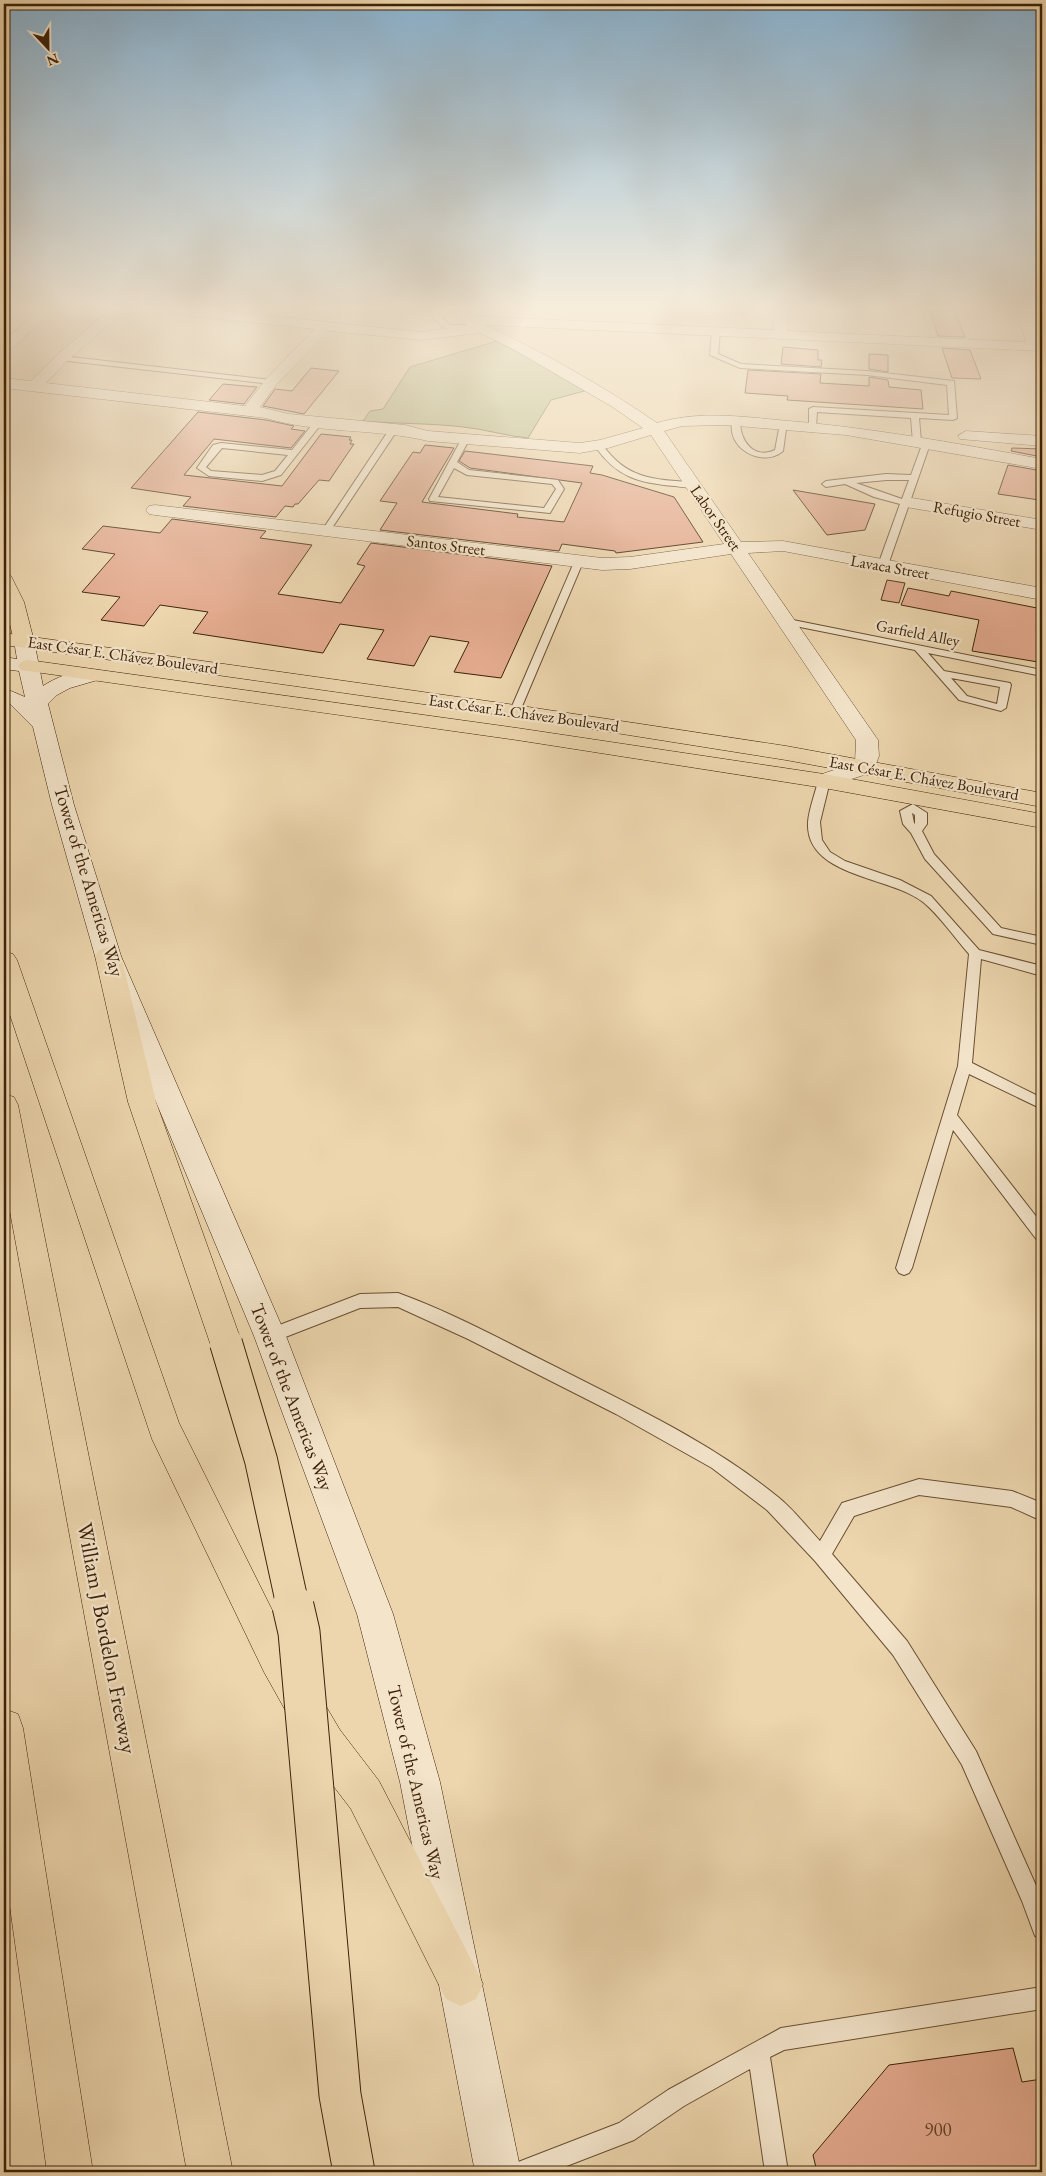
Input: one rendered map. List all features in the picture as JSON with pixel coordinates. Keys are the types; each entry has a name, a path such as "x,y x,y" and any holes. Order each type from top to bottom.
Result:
{"main road":[{"path":"4,580 14,602 24,641"},
{"name":"East César E. Chávez Boulevard","path":"4,639 515,711 865,767 1042,800"},
{"path":"155,684 171,662"},
{"name":"East César E. Chávez Boulevard","path":"28,666 517,734 824,781 913,803 1042,821"},
{"path":"108,956 142,1102 226,1343 261,1460 299,1632 340,2096 354,2172"},
{"path":"4,960 164,1428 277,1659 326,1744 365,1795 461,1984"},
{"name":"William J Bordelon Freeway","path":"4,1105 210,2172"},
{"path":"4,1728 70,2172"}],"street":[{"path":"264,413 288,419 399,429 428,436 568,448 599,446 654,428 689,420 784,424 846,430 1042,464"},
{"path":"268,413 272,413"},
{"path":"317,413 336,415 363,426"},
{"name":"Labor Street","path":"631,413 654,428 867,740 868,756 865,767"},
{"path":"399,429 436,426 476,431 513,443"},
{"path":"945,448 951,438 959,437 1042,441"},
{"name":"Refugio Street","path":"907,502 1042,525"},
{"name":"Santos Street","path":"155,510 327,529 578,562 615,564 737,548"},
{"name":"Lavaca Street","path":"737,548 783,546 1042,594"},
{"name":"Tower of the Americas Way","path":"24,641 28,666 63,805 108,956 270,1336 375,1614 420,1782 498,2172"},
{"name":"East César E. Chávez Boulevard","path":"4,663 28,666"},
{"path":"38,703 46,692 56,685 94,675"},
{"path":"4,694 17,700 44,726"},
{"path":"824,781 865,767"}],"lane":[{"path":"812,427 813,413"},
{"path":"873,413 953,418 953,413"},
{"path":"883,565 914,478 921,443 915,415"},
{"path":"736,421 737,438 747,450 760,455 774,454 779,451 784,424"},
{"path":"294,453 221,445 216,447 201,468 209,473 262,478 278,472 294,453 318,423"},
{"path":"327,529 399,429"},
{"path":"454,464 467,472 556,482 560,489 547,511 433,499 454,464 465,440"},
{"path":"599,446 612,464 623,472 649,480 693,485"},
{"path":"826,484 886,477 914,478"},
{"path":"846,481 877,496 907,502"},
{"path":"515,711 578,562"},
{"name":"Garfield Alley","path":"788,622 1042,673"},
{"path":"918,648 940,673 963,698 1001,708 1006,685 940,673"},
{"path":"824,781 814,822 816,840 826,855 840,864 896,882 927,899 975,954 1042,971"},
{"path":"913,803 906,811 909,824 929,856 997,930 1042,941"},
{"path":"904,1268 965,1066 975,954"},
{"path":"965,1066 1042,1104"},
{"path":"950,1116 1042,1235"},
{"path":"270,1336 360,1301 398,1300 431,1313 622,1409 718,1462 772,1504 821,1555 900,1648 969,1758 1032,1899 1042,1929"},
{"path":"821,1555 848,1509 919,1487 1012,1499 1042,1512"},
{"path":"521,2172 626,2132 676,2098 782,2039 1042,1998"},
{"path":"758,2052 778,2172"}],"green space":[{"path":"369,413 543,413 528,438 471,428 363,421"}],"building":[{"path":"198,413 266,420 294,426 291,429 305,431 291,448 214,439 184,475 282,486 321,434 351,437 349,440 352,440 350,444 354,444 329,481 319,480 298,504 295,504 293,507 285,506 276,517 183,506 191,497 131,488"},
{"path":"425,445 454,448 422,502 518,514 517,517 564,522 582,483 470,468 459,461 465,451 593,466 590,473 674,497 703,542 616,553 615,551 562,544 559,551 380,530 397,503 380,501 413,452 420,453"},
{"path":"1012,448 1042,449 1042,457 1011,451"},
{"path":"1008,465 1042,471 1042,497 1039,500 998,494"},
{"path":"793,490 875,504 865,530 827,535"},
{"path":"172,519 266,531 260,538 312,545 278,594 341,603 365,566 357,564 371,543 552,566 501,678 454,672 469,642 430,636 414,666 367,659 384,630 340,624 323,653 193,633 208,612 160,605 144,626 101,620 120,597 82,592 115,554 82,549 103,526 160,533"},
{"path":"887,580 905,583 899,603 881,600"},
{"path":"908,588 949,596 951,591 1042,609 1042,636 1038,662 972,651 979,620 901,605"},
{"path":"1013,2048 1022,2082 1042,2079 1042,2172 817,2172 813,2155 889,2065"}]}
